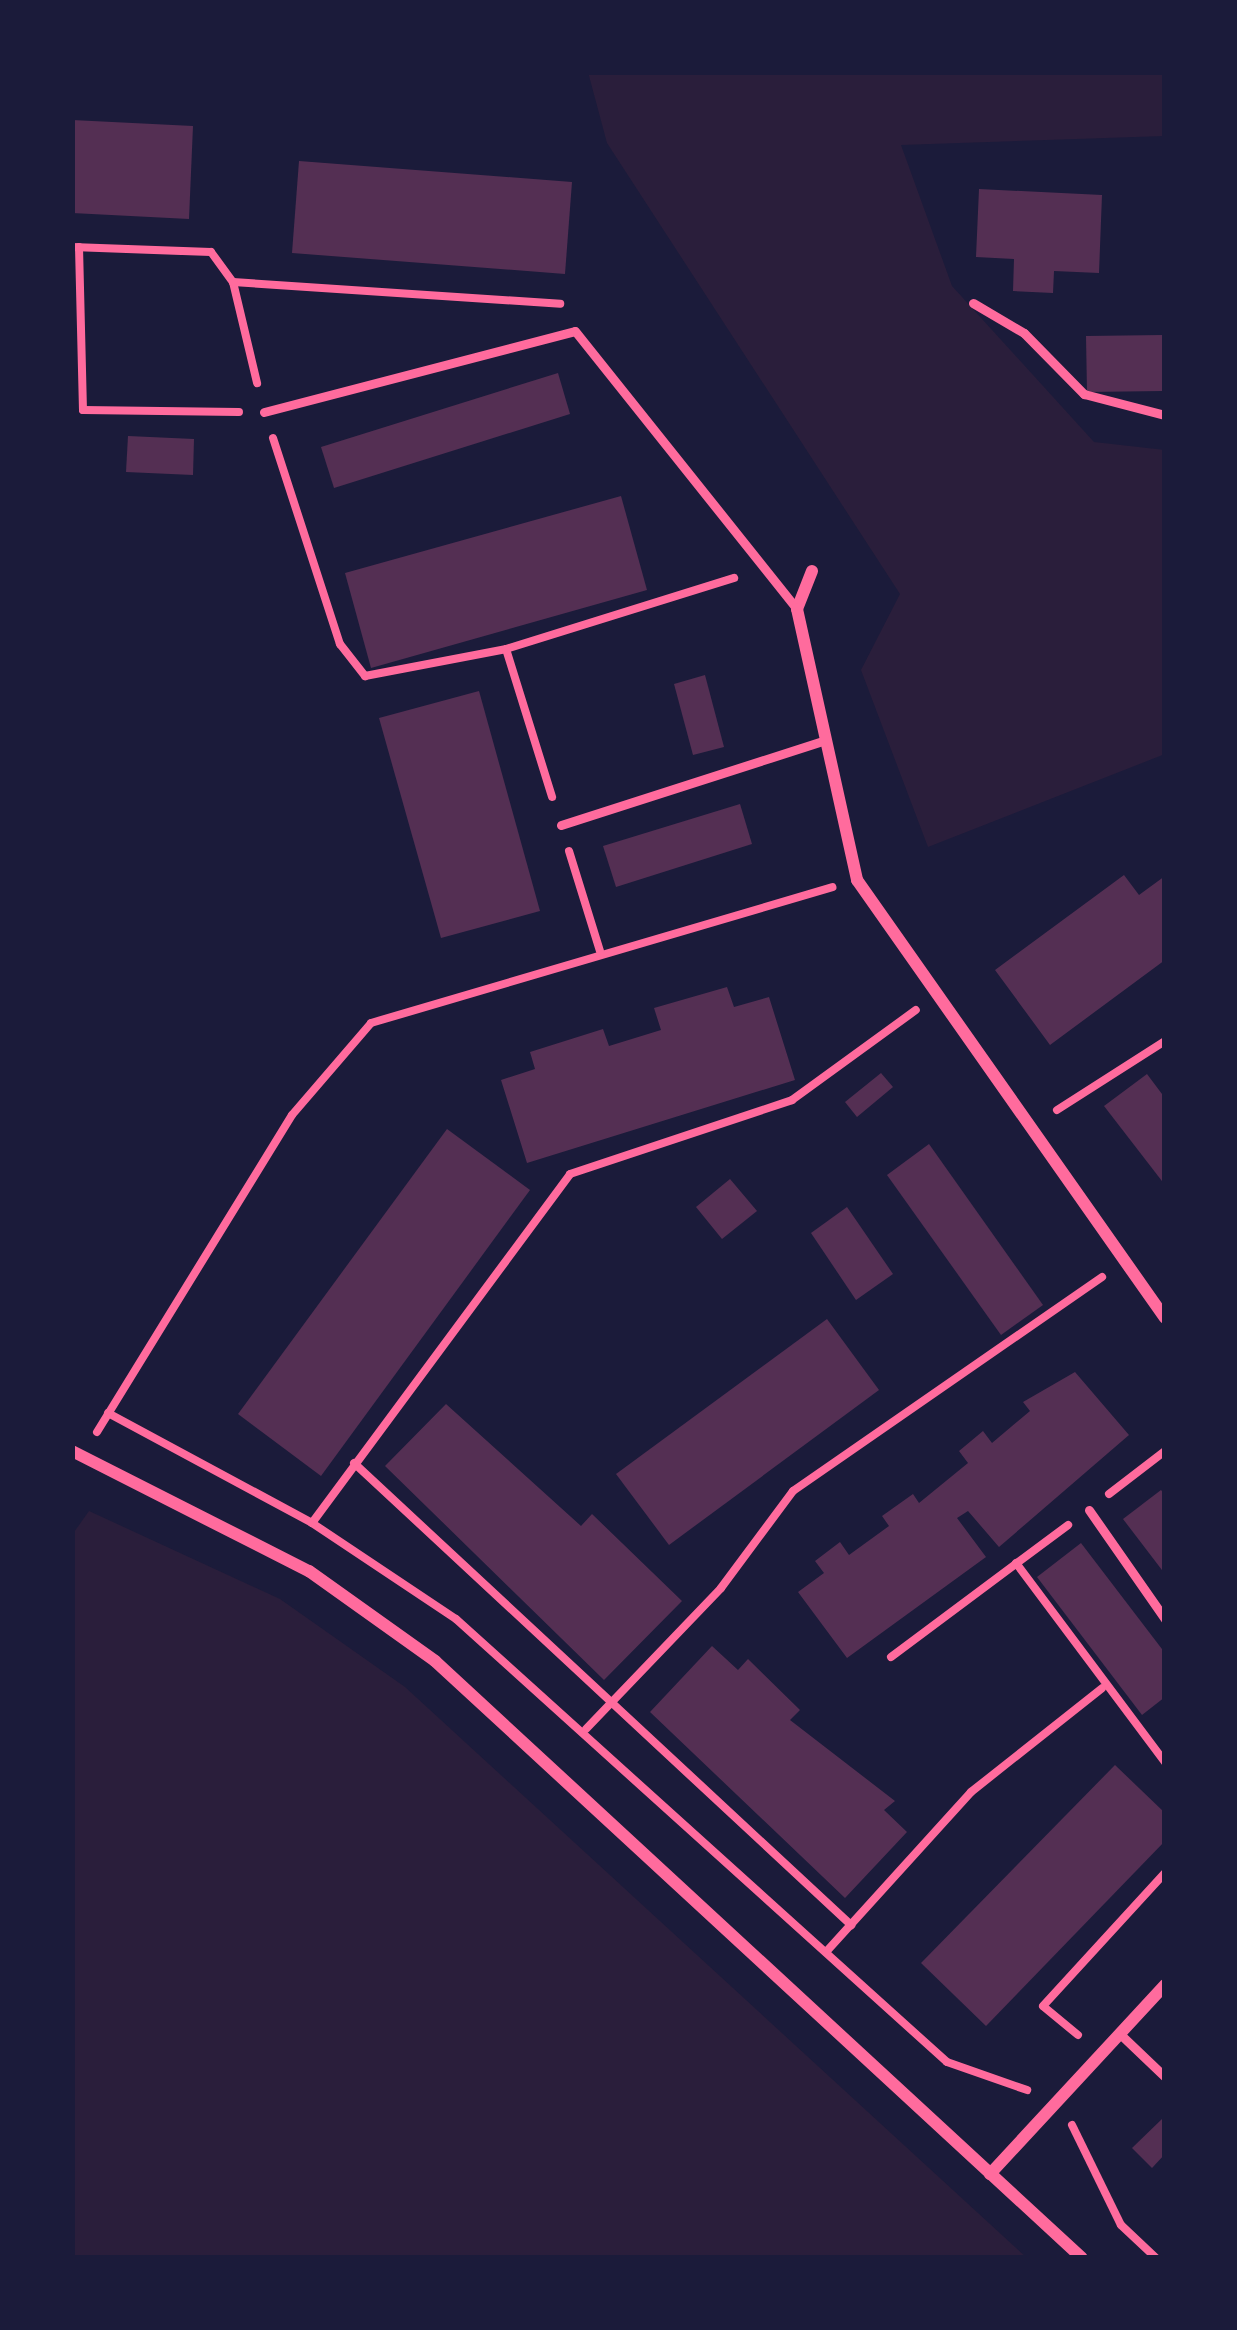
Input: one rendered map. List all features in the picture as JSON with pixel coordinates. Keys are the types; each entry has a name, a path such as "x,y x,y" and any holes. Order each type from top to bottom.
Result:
{"street":[{"path":"812,572 797,610 857,880 1165,1318"},
{"path":"72,1451 308,1571 435,1660 1082,2258"},
{"path":"991,2174 1165,1984"}],"lane":[{"path":"973,304 1024,333 1084,394 1165,415"},
{"path":"265,412 575,332 797,610"},
{"path":"561,825 826,740"},
{"path":"1089,1510 1165,1619"},
{"path":"1120,2035 1165,2077"}],"path":[{"path":"265,412 83,410 76,247 212,252 233,282 265,412 340,644 365,676 506,650 764,569"},
{"path":"233,282 556,296 575,332"},
{"path":"857,880 370,1023 292,1115 108,1412 313,1522 456,1619 586,1729 947,2062 1052,2109 1076,2127 1120,2225 1156,2258"},
{"path":"313,1522 570,1174 792,1100 938,995"},
{"path":"1056,1111 1164,1043"},
{"path":"1042,1092 1069,1130"},
{"path":"586,1729 722,1588 793,1491 1125,1262"},
{"path":"891,1657 1165,1451"},
{"path":"354,1463 614,1699 851,1925"},
{"path":"1016,1563 1102,1688 1165,1762"},
{"path":"826,1952 971,1792 1102,1688"},
{"path":"1102,2055 1043,2006 1165,1873"}],"shaded area":[{"path":"588,72 1165,72 1165,136 901,145 952,286 1094,442 1165,450 1165,754 928,847 861,670 900,594 607,143"},
{"path":"89,1511 280,1599 405,1687 1027,2258 72,2258 72,1535"}],"building":[{"path":"72,120 193,126 189,219 72,213"},
{"path":"299,161 572,182 565,274 292,253"},
{"path":"979,189 1102,195 1099,273 1054,271 1053,293 1013,291 1014,259 976,257"},
{"path":"1163,335 1163,391 1087,392 1086,336"},
{"path":"558,373 570,414 334,488 321,447"},
{"path":"128,436 194,439 193,475 126,472"},
{"path":"621,496 647,590 371,668 345,573"},
{"path":"705,675 724,747 693,755 674,684"},
{"path":"479,691 540,911 441,938 379,718"},
{"path":"740,804 752,844 616,887 603,846"},
{"path":"1124,875 1139,895 1165,876 1165,960 1050,1045 995,970"},
{"path":"727,987 734,1007 769,997 795,1080 527,1163 501,1080 535,1069 530,1052 603,1029 609,1046 661,1030 654,1008"},
{"path":"881,1073 893,1087 857,1117 845,1102"},
{"path":"1147,1074 1165,1098 1165,1185 1104,1106"},
{"path":"447,1129 530,1190 321,1476 238,1414"},
{"path":"929,1144 1043,1305 1001,1335 887,1175"},
{"path":"730,1179 757,1211 722,1239 696,1207"},
{"path":"847,1207 893,1274 856,1300 811,1233"},
{"path":"827,1319 879,1390 669,1545 616,1474"},
{"path":"1075,1372 1129,1435 999,1547 968,1511 957,1518 986,1557 847,1658 798,1592 824,1573 815,1561 840,1542 849,1555 889,1526 882,1516 913,1494 919,1503 968,1463 959,1451 983,1431 992,1443 1030,1411 1023,1402"},
{"path":"446,1404 581,1526 592,1514 682,1601 604,1680 385,1466"},
{"path":"1161,1490 1165,1495 1165,1574 1123,1519"},
{"path":"1081,1543 1165,1653 1165,1697 1142,1715 1037,1577"},
{"path":"712,1646 738,1670 748,1659 800,1710 790,1720 895,1801 884,1810 907,1832 845,1898 650,1712"},
{"path":"1115,1765 1165,1813 1165,1841 986,2026 921,1963"},
{"path":"1162,2119 1165,2154 1152,2168 1132,2148"}]}
